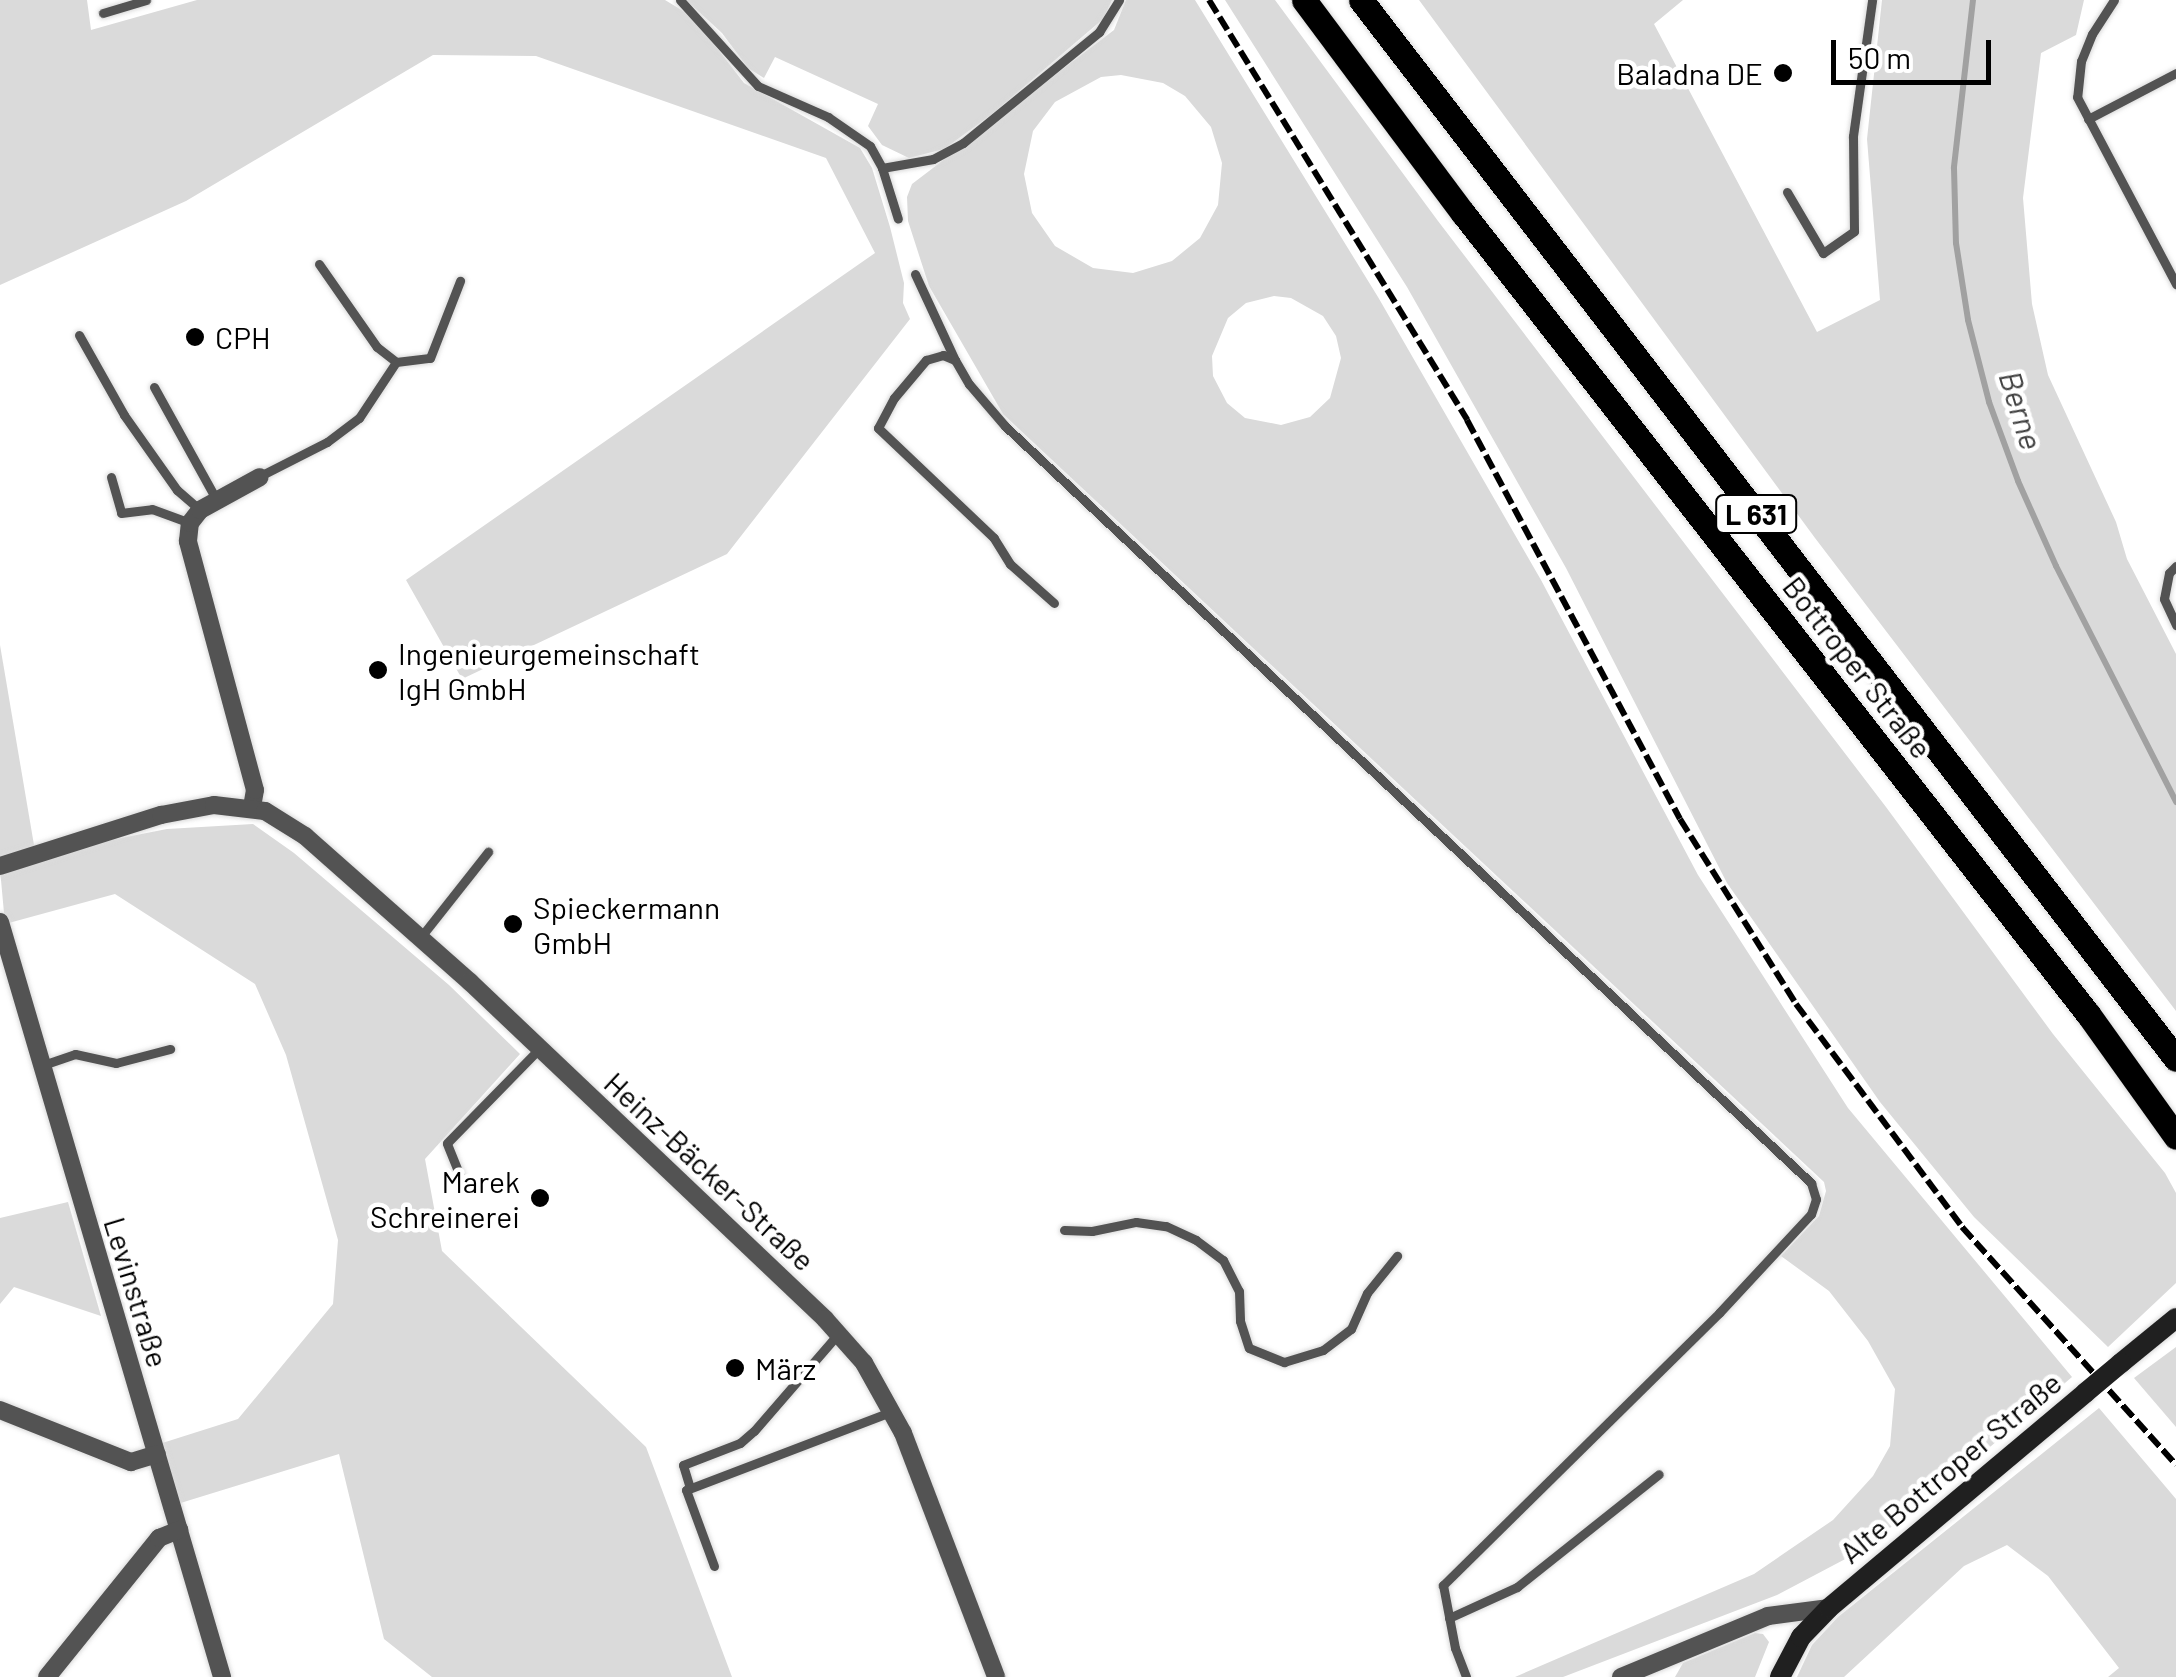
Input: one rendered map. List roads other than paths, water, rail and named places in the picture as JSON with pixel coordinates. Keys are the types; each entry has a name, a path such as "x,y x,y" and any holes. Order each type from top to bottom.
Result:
{"main road":[{"name":"Bottroper Straße","path":"1304,0 1487,243 2088,1014 2176,1137"},
{"name":"Bottroper Straße","path":"1361,0 2176,1059"}],"street":[{"path":"0,866 188,809 252,807 255,790 191,566 202,511 260,477"},
{"name":"Heinz-Bäcker-Straße","path":"252,807 304,836 420,938 838,1334 872,1374 893,1411 996,1677"},
{"name":"Levinstraße","path":"0,922 222,1677"},
{"name":"Alte Bottroper Straße","path":"1780,1677 1800,1636 1829,1608 2176,1318"},
{"path":"0,1410 131,1462 157,1454"},
{"path":"48,1677 159,1538 179,1530"},
{"path":"1621,1677 1768,1616 1829,1608"}],"lane":[{"path":"103,13 146,0"},
{"path":"680,0 758,86 852,130 870,146 882,168 898,219"},
{"path":"882,168 933,159 962,142 1099,32 1119,0"},
{"path":"1787,192 1824,253 1854,231 1853,136 1872,0"},
{"path":"2114,0 2092,34 2081,62 2076,97 2176,284"},
{"path":"2088,119 2176,73"},
{"path":"319,264 377,347 396,362 430,358 460,281"},
{"path":"915,274 969,384 1005,426 1812,1184 1816,1199 1811,1214 1720,1313 1444,1585 1466,1677"},
{"path":"79,335 124,415 177,490 202,511"},
{"path":"955,360 943,356 926,360 894,398 878,428 994,538 1010,564 1054,603"},
{"path":"260,477 327,442 358,418 396,362"},
{"path":"154,386 202,511"},
{"path":"111,478 121,512 202,511"},
{"path":"2176,566 2169,573 2164,599 2176,624"},
{"path":"420,938 488,852"},
{"path":"460,1176 447,1143 540,1048"},
{"path":"42,1065 74,1054 116,1063 170,1049"},
{"path":"1064,1230 1092,1231 1136,1222 1166,1226 1196,1240 1223,1260 1239,1291 1240,1321 1249,1348 1284,1362 1323,1350 1351,1329 1367,1293 1397,1256"},
{"path":"690,1488 683,1465 740,1442 754,1431 838,1334"},
{"path":"714,1566 686,1490 893,1411"},
{"path":"1450,1618 1517,1587 1659,1474"}],"waterway":[{"name":"Berne","path":"1973,0 1954,168 1956,243 1968,320 1989,402 2018,481 2056,566 2176,802"}],"railway":[{"path":"1209,0 1467,420 1680,819 1796,1004 1962,1227 2176,1465"}],"place":[{"name":"Baladna DE","path":"1783,73"},
{"name":"CPH","path":"195,337"},
{"name":"Ingenieurgemeinschaft IgH GmbH","path":"378,670"},
{"name":"Spieckermann GmbH","path":"513,924"},
{"name":"Marek Schreinerei","path":"540,1198"},
{"name":"März","path":"735,1368"}]}
